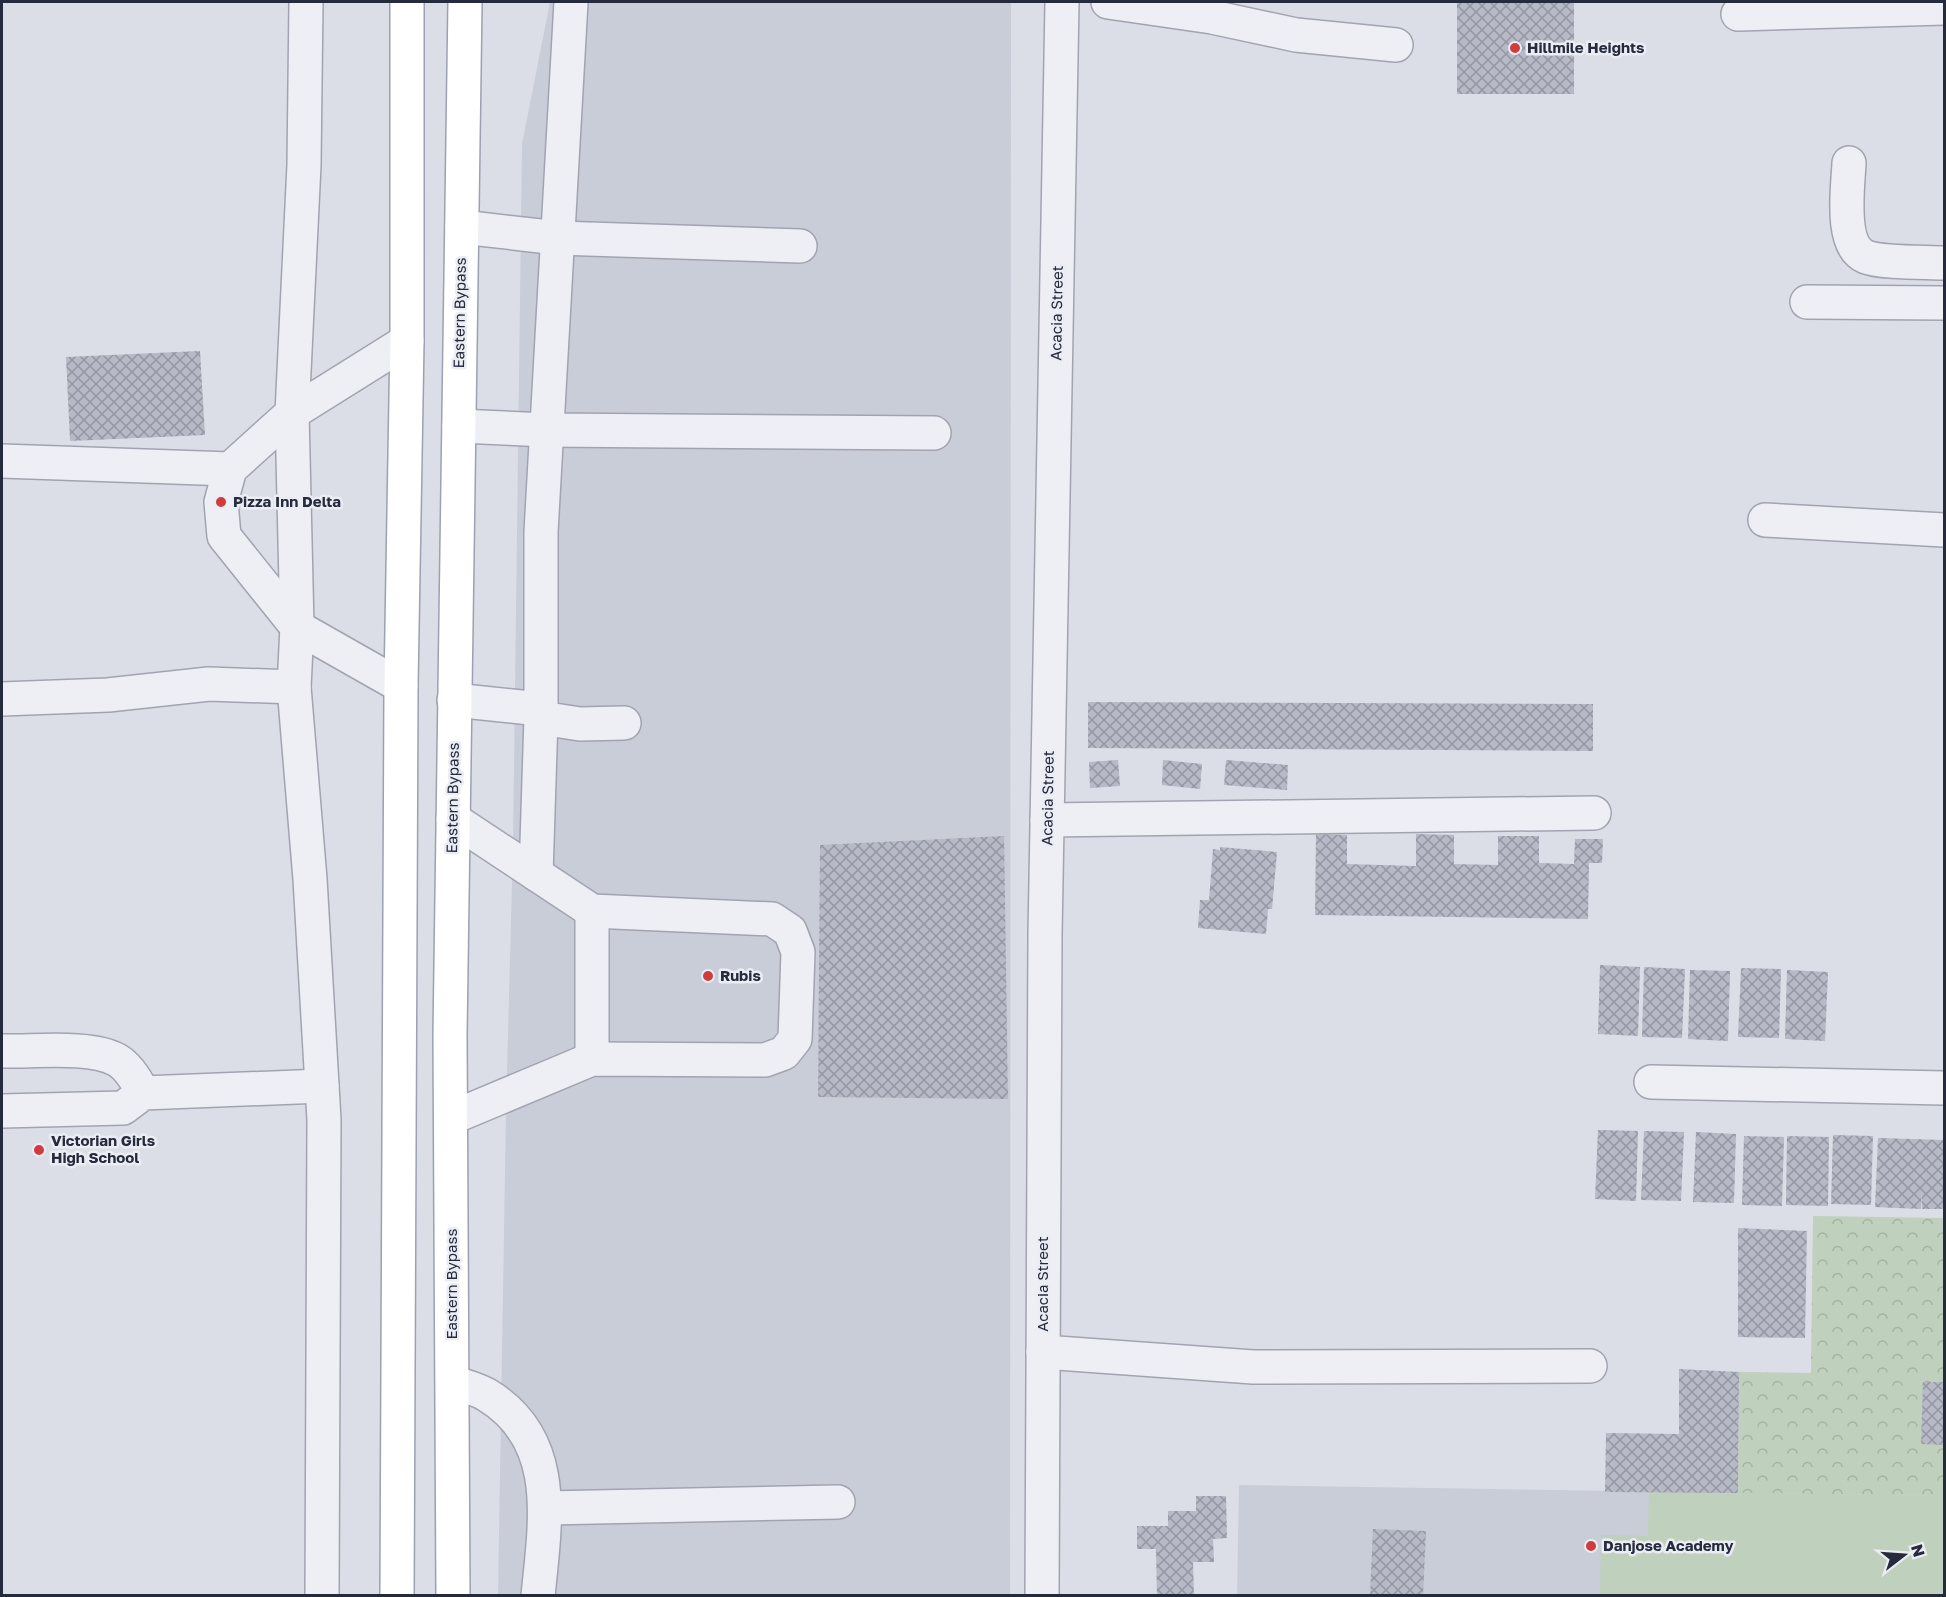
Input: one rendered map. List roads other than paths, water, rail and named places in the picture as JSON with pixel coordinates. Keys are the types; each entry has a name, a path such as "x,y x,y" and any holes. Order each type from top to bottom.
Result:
{"main road":[{"path":"397,1596 401,686 407,340 406,2"},
{"name":"Eastern Bypass","path":"453,1596 451,1118 453,819 465,2"}],"street":[{"path":"306,2 304,165 292,413 297,627 294,687 310,879 321,1086 322,1596"},
{"path":"536,874 541,714 541,532 571,2"},
{"name":"Acacia Street","path":"1042,1596 1047,820 1062,2"},
{"path":"1108,2 1212,17 1296,35 1396,45"},
{"path":"1738,14 1944,8"},
{"path":"1849,163 1847,200 1850,240 1856,250 1867,258 1944,263"},
{"path":"462,227 558,238 800,246"},
{"path":"1807,302 1944,303"},
{"path":"401,686 297,627 224,536 221,502 230,469 292,413 407,340"},
{"path":"459,426 548,430 934,434"},
{"path":"2,461 230,469"},
{"path":"1765,520 1944,530"},
{"path":"2,699 108,695 209,684 294,687"},
{"path":"454,700 541,714 580,724 624,723"},
{"path":"1047,820 1594,813"},
{"path":"451,1118 591,1059 765,1060 784,1053 795,1039 798,952 790,931 772,919 591,911 453,819"},
{"path":"591,911 591,1059"},
{"path":"2,1051 90,1053 117,1060 133,1076 143,1093"},
{"path":"1651,1082 1944,1088"},
{"path":"2,1111 123,1107 143,1093 321,1086"},
{"path":"1043,1352 1253,1367 1590,1366"},
{"path":"453,1382 486,1394 506,1408 528,1436 543,1473 547,1508 538,1596"},
{"path":"547,1508 838,1502"}],"place":[{"name":"Hillmile Heights","path":"1515,48"},
{"name":"Pizza Inn Delta","path":"221,502"},
{"name":"Rubis","path":"708,976"},
{"name":"Victorian Girls High School","path":"39,1150"},
{"name":"Danjose Academy","path":"1591,1546"}]}
